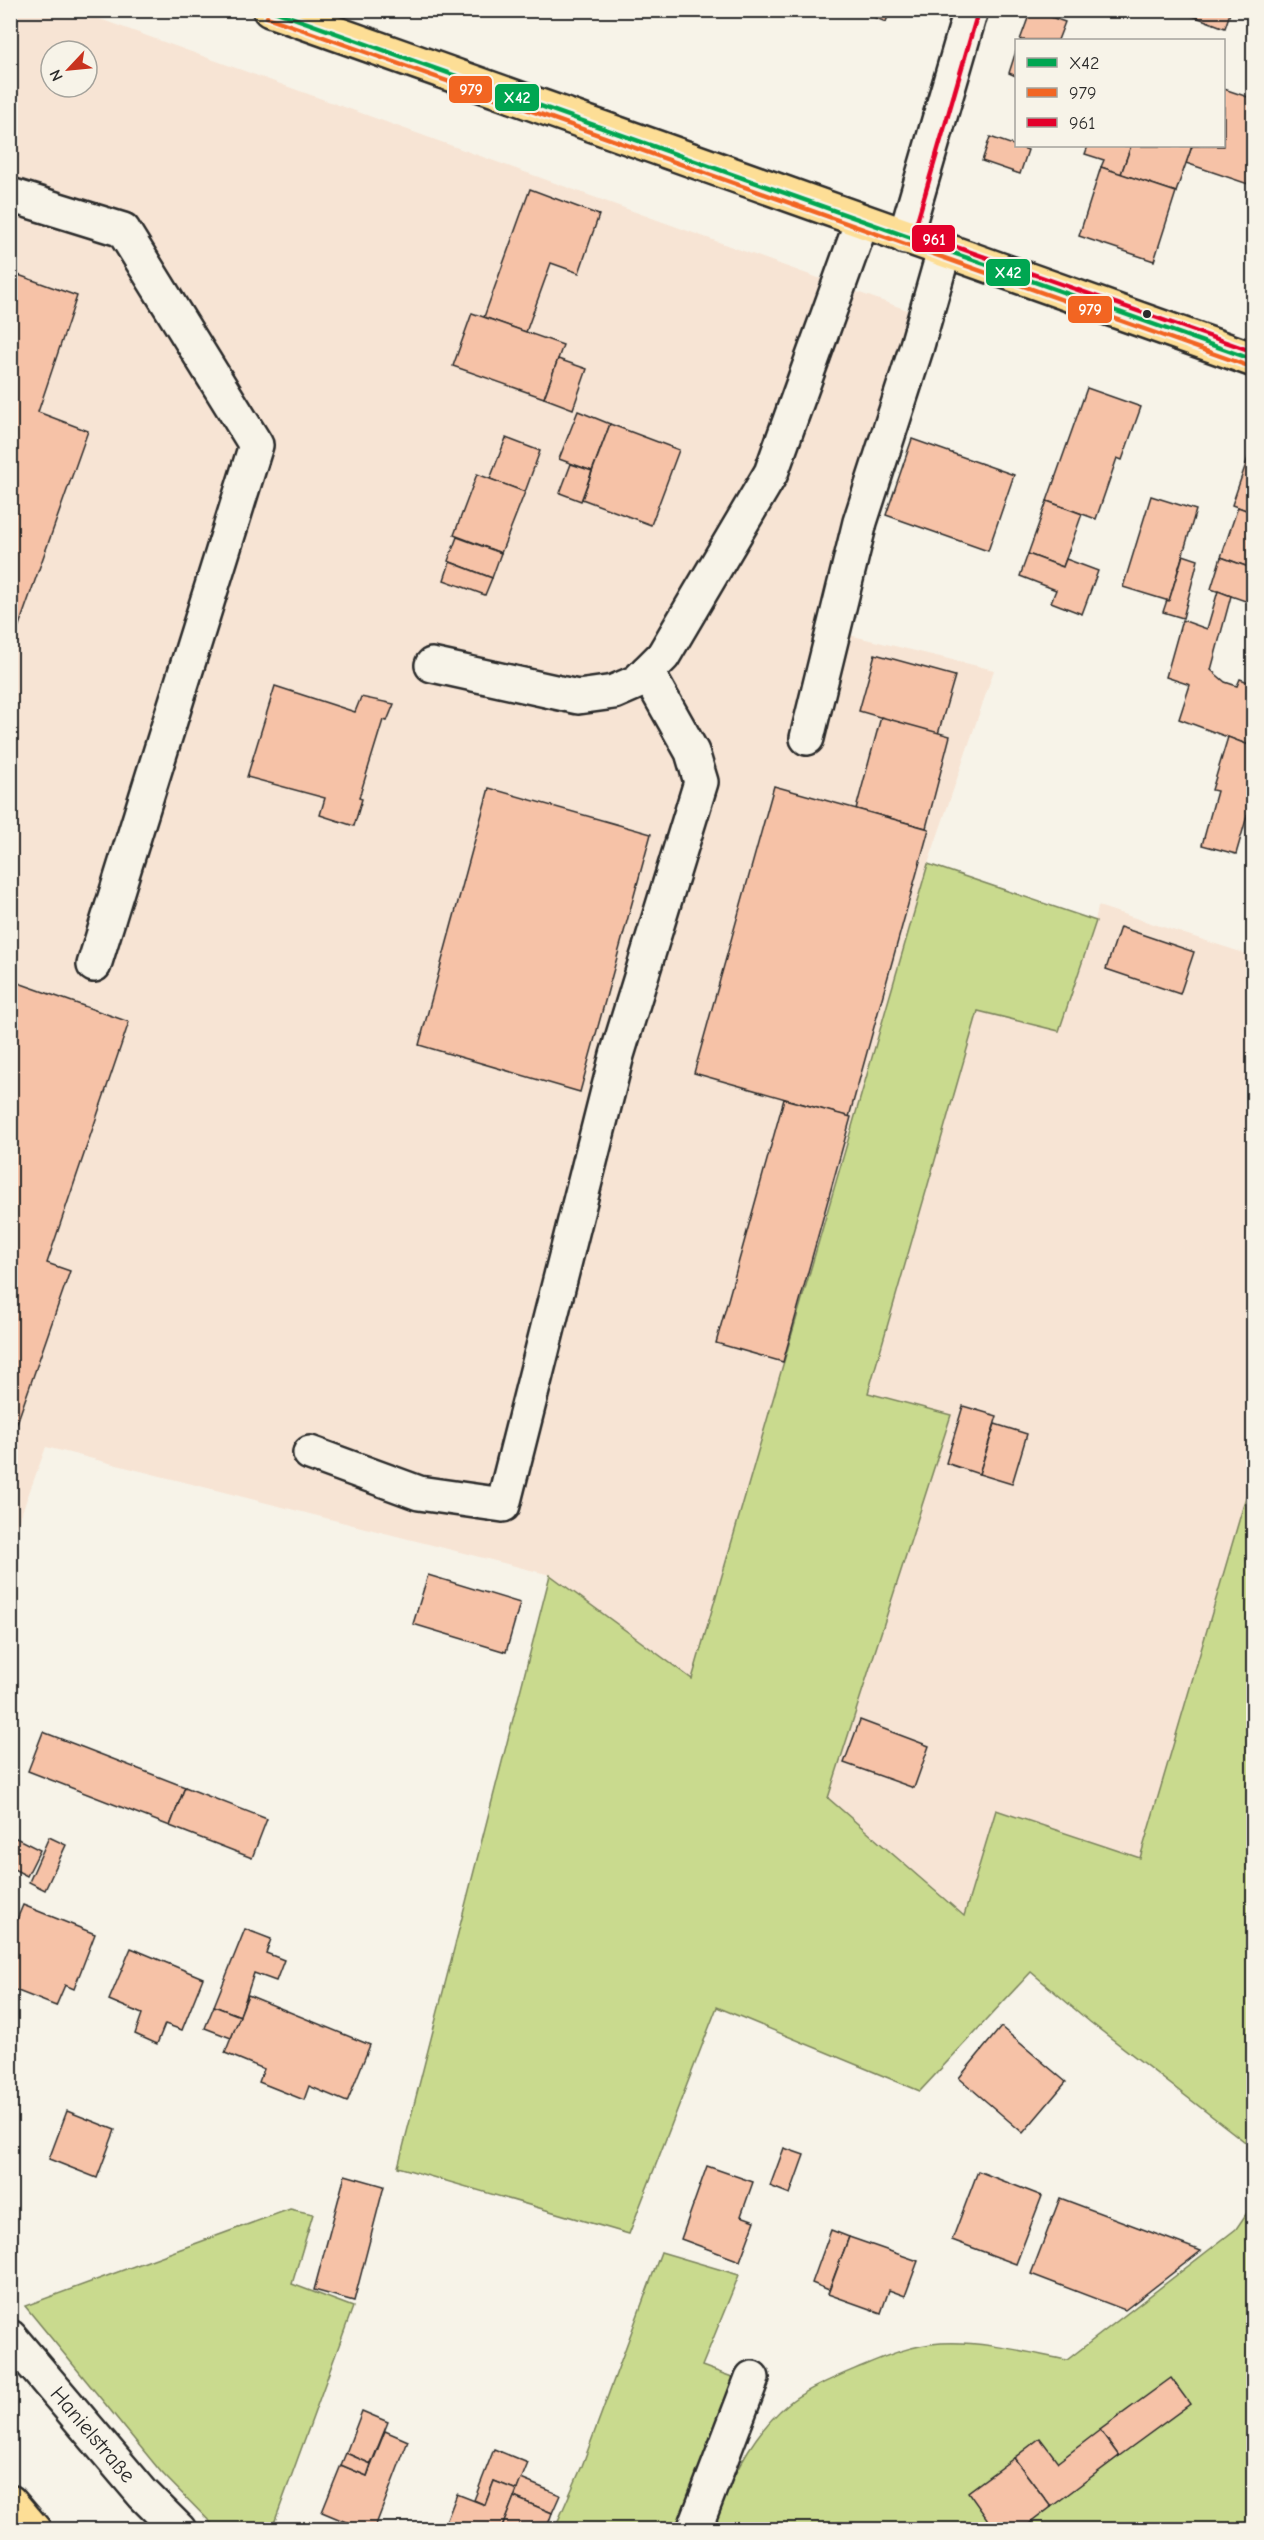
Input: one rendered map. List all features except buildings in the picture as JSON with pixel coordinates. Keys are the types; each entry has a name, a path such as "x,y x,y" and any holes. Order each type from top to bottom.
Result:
{"main road":[{"path":"270,10 1254,360"},
{"path":"10,2502 33,2529"}],"street":[{"path":"905,237 970,10"},
{"path":"10,195 123,230 256,445 94,964"},
{"path":"432,664 578,697 614,692 637,682 663,656 771,473 862,221"},
{"path":"807,738 860,522 916,349 944,251"},
{"path":"310,1453 419,1493 503,1505 617,1055 701,782 692,752 647,672"},
{"name":"Hanielstraße","path":"10,2337 143,2494 179,2529"},
{"path":"694,2529 752,2378"}],"shaded area":[{"path":"75,10 910,311 820,628 994,670 928,864 692,1680 550,1575 46,1447 11,1542 10,11"},
{"path":"1098,906 1253,956 1253,1473 1140,1859 996,1810 965,1916 828,1798 951,1416 867,1394 978,1010 1095,921"}],"green space":[{"path":"928,864 1096,921 1059,1031 978,1011 868,1393 951,1415 828,1798 964,1916 996,1810 1140,1858 1253,1473 1253,2148 1090,2022 1031,1972 920,2091 717,2007 629,2234 398,2167 550,1575 692,1679"},
{"path":"1253,2204 1253,2529 711,2530 733,2478 752,2445 775,2415 804,2392 881,2358 930,2344 989,2345 1067,2360 1236,2229"},
{"path":"290,2209 313,2214 292,2284 353,2307 272,2529 217,2529 161,2472 25,2306"},
{"path":"661,2252 739,2275 702,2366 743,2381 679,2529 554,2530 582,2466"}],"transit line":[{"name":"X42","path":"271,10 1254,360"},
{"name":"961","path":"978,12 914,232 1254,352"},
{"name":"979","path":"267,17 1251,367"}]}
